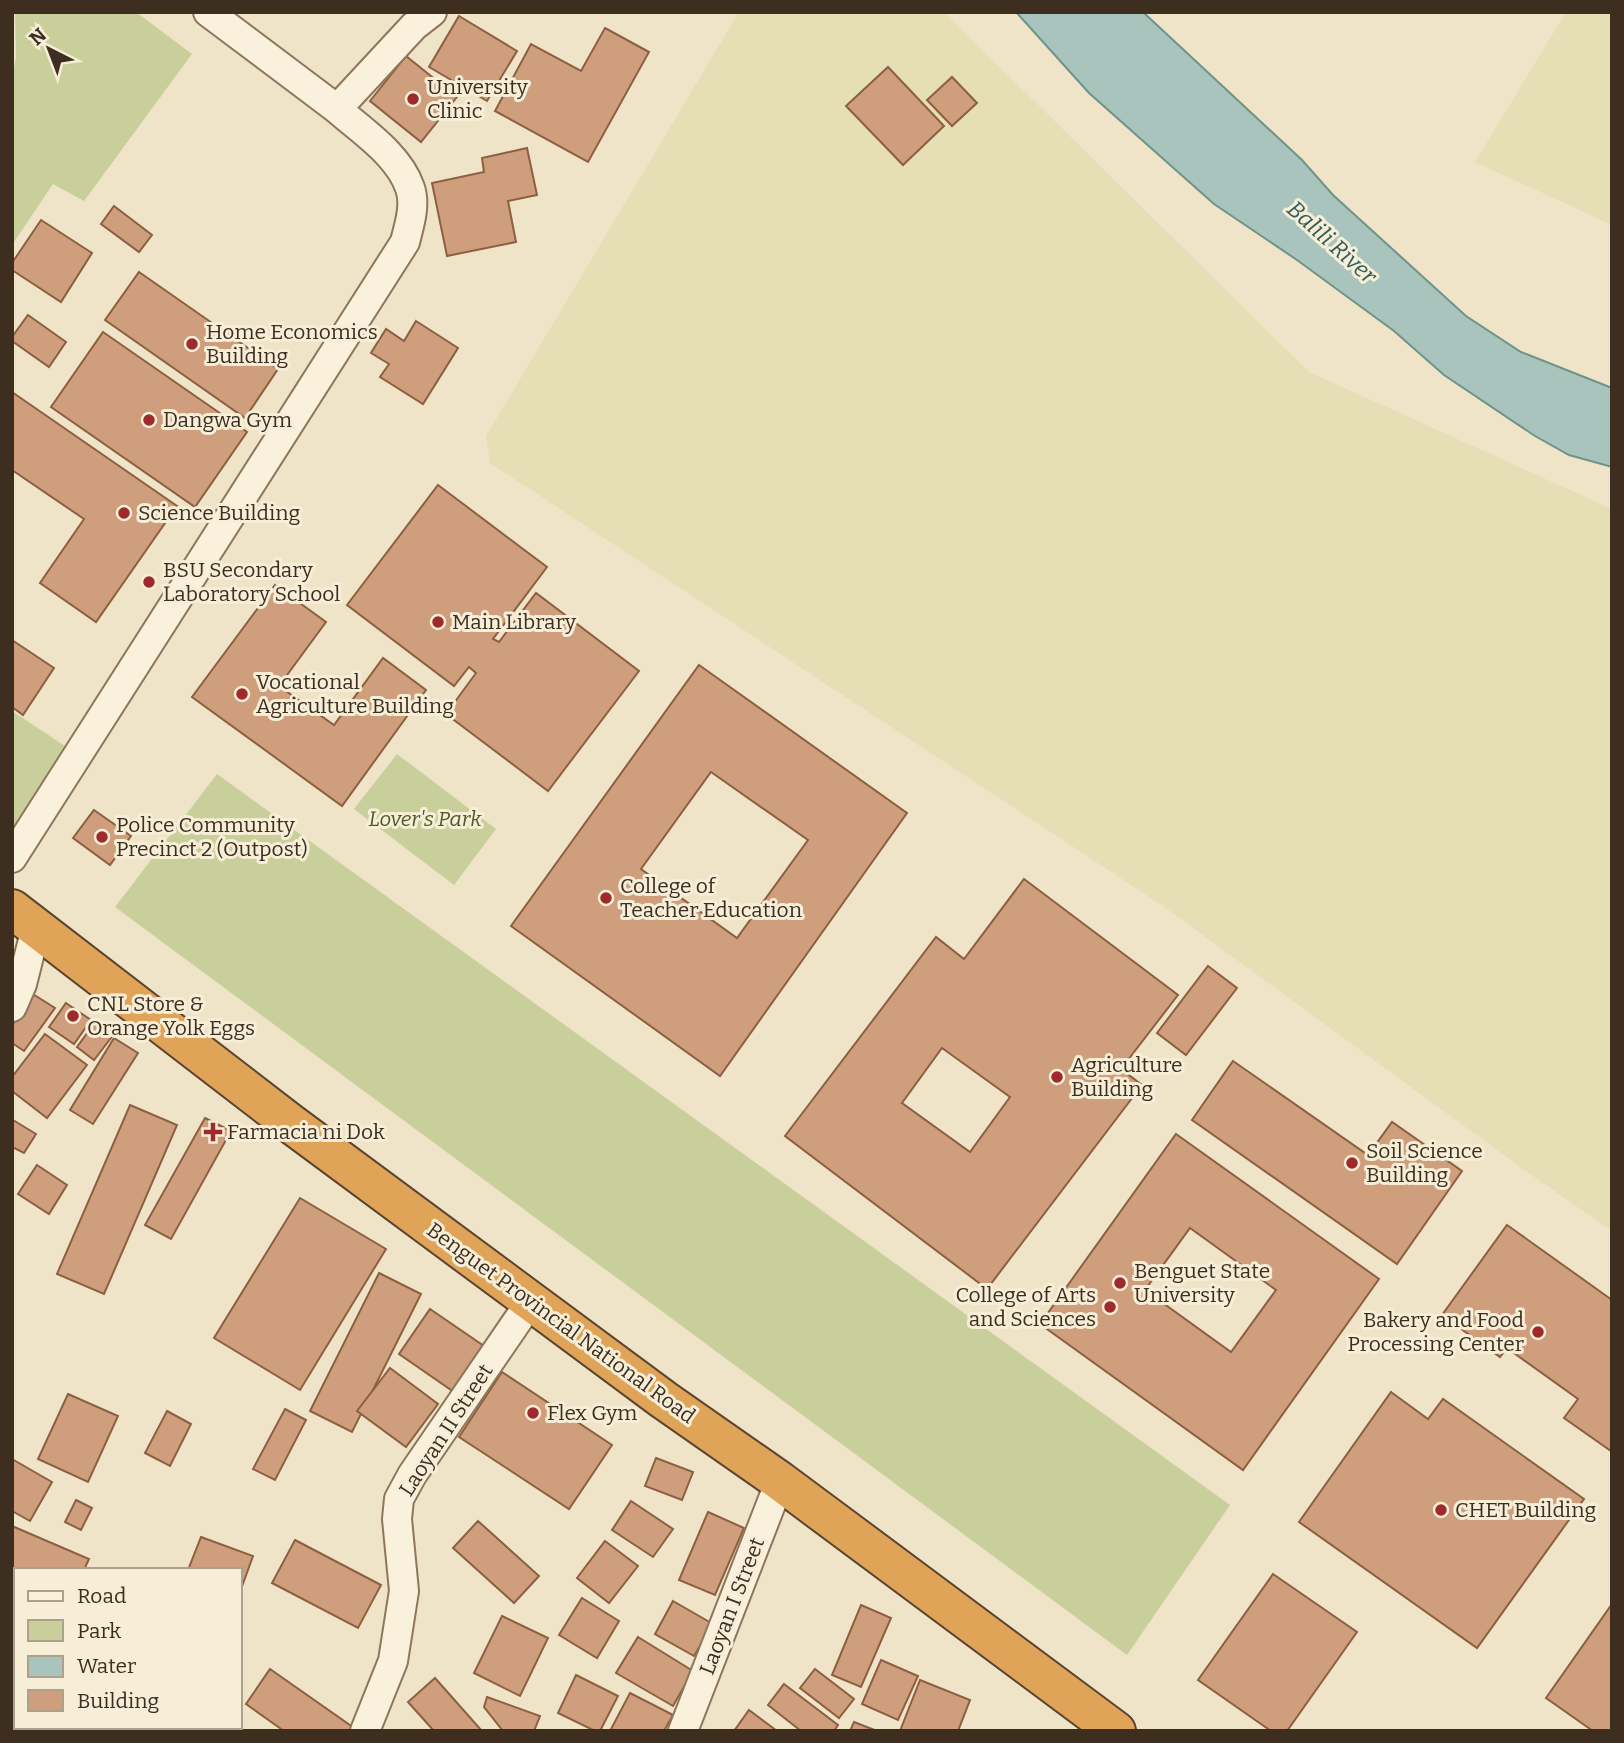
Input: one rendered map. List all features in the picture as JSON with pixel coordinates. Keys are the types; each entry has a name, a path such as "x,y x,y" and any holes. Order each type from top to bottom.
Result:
{"highway":[{"name":"Benguet Provincial National Road","path":"24,918 290,1123 664,1400 780,1481 1115,1731"}],"street":[{"path":"12,858 405,242 412,208 411,189 394,160 338,109 208,12"},
{"path":"338,109 414,26 432,12"},
{"path":"12,1007 22,984 24,918"},
{"name":"Laoyan II Street","path":"365,1731 393,1661 404,1591 397,1519 399,1499 412,1475 531,1301"},
{"name":"Laoyan I Street","path":"683,1731 780,1481"}],"shaded area":[{"path":"739,12 944,12 1309,372 1612,509 1612,1231 1163,906 490,463 486,436"},
{"path":"1566,12 1612,12 1612,225 1475,162"}],"green space":[{"path":"15,12 136,12 192,54 84,201 53,184 14,242 12,80 16,57"},
{"path":"12,711 65,746 14,825 12,824"},
{"name":"Lover's Park","path":"397,754 496,829 454,885 354,809"},
{"path":"217,774 1230,1505 1127,1655 115,907"}],"water":[{"name":"Balili River","path":"1016,12 1143,12 1302,160 1333,195 1466,316 1521,352 1612,388 1612,467 1569,455 1535,436 1444,375 1394,331 1214,204 1089,93"}],"building":[{"path":"459,16 517,51 487,101 429,67"},
{"path":"605,28 649,52 588,162 495,111 531,44 581,71"},
{"name":"University Clinic","path":"406,56 457,97 421,142 370,101"},
{"path":"888,67 944,126 903,165 846,106"},
{"path":"952,77 977,103 952,126 927,100"},
{"path":"527,148 537,195 508,201 516,242 447,256 432,183 484,172 482,158"},
{"path":"114,206 152,235 139,252 101,224"},
{"path":"41,220 92,253 61,302 12,270 12,263"},
{"name":"Home Economics Building","path":"139,272 278,369 245,418 105,320"},
{"path":"28,315 66,342 49,367 12,341"},
{"path":"416,321 458,348 423,404 380,377 389,364 371,353 386,329 404,341"},
{"name":"Dangwa Gym","path":"103,332 247,432 195,507 51,407"},
{"name":"Science Building","path":"12,392 177,506 96,622 40,583 84,519 12,470"},
{"name":"Main Library","path":"438,485 547,567 493,639 499,642 536,593 639,671 548,791 446,714 476,673 469,667 454,686 347,605"},
{"name":"Vocational Agriculture Building","path":"275,585 326,622 279,686 334,725 383,658 426,690 342,806 192,697"},
{"path":"12,640 54,668 23,715 12,707"},
{"name":"College of Teacher Education","path":"699,665 907,813 720,1076 511,926","holes":["711,772 808,840 737,938 641,869"]},
{"name":"Police Community Precinct 2 (Outpost)","path":"94,810 131,836 110,865 73,838"},
{"name":"Agriculture Building","path":"1024,879 1178,995 1121,1069 1142,1085 987,1289 785,1136 936,937 964,959","holes":["942,1048 1010,1097 970,1152 902,1103"]},
{"path":"1208,966 1237,988 1186,1055 1157,1033"},
{"path":"28,991 55,1008 24,1051 12,1043 12,1027"},
{"path":"66,1003 91,1020 74,1044 49,1027"},
{"path":"96,1021 114,1034 94,1060 77,1047"},
{"path":"45,1034 87,1065 47,1118 12,1091 12,1077"},
{"path":"114,1038 138,1053 93,1124 70,1110"},
{"name":"Soil Science Building","path":"1233,1061 1368,1155 1392,1122 1462,1171 1397,1264 1192,1120"},
{"path":"130,1105 177,1125 104,1294 57,1274"},
{"path":"205,1118 231,1131 171,1239 145,1225"},
{"path":"13,1120 36,1134 24,1153 12,1147"},
{"name":"College of Arts and Sciences","path":"1176,1134 1379,1279 1243,1470 1040,1324","holes":["1190,1228 1276,1290 1231,1352 1145,1290"]},
{"path":"37,1165 67,1185 49,1214 18,1194"},
{"path":"300,1198 386,1249 300,1390 214,1338"},
{"name":"Bakery and Food Processing Center","path":"1507,1225 1612,1300 1611,1451 1564,1418 1578,1399 1507,1348 1500,1357 1442,1315"},
{"path":"379,1273 421,1294 352,1432 310,1411"},
{"path":"430,1309 484,1346 454,1392 399,1354"},
{"path":"390,1368 438,1404 406,1447 357,1411"},
{"path":"502,1372 612,1445 569,1509 459,1437"},
{"name":"CHET Building","path":"1391,1392 1428,1419 1443,1399 1584,1499 1477,1648 1299,1522"},
{"path":"68,1394 118,1416 88,1482 38,1459"},
{"path":"285,1409 306,1420 275,1480 253,1469"},
{"path":"167,1411 191,1424 170,1466 145,1453"},
{"path":"656,1458 693,1472 682,1500 645,1486"},
{"path":"12,1459 52,1482 30,1521 12,1511"},
{"path":"76,1500 92,1508 81,1530 65,1522"},
{"path":"631,1501 673,1529 653,1557 612,1530"},
{"path":"708,1512 744,1528 715,1595 679,1580"},
{"path":"478,1521 539,1576 514,1603 453,1548"},
{"path":"12,1526 89,1559 85,1568 14,1568 12,1621"},
{"path":"201,1537 253,1556 242,1586 242,1568 189,1568"},
{"path":"295,1540 381,1585 358,1628 272,1583"},
{"path":"605,1541 638,1566 609,1603 577,1578"},
{"path":"1273,1574 1357,1632 1287,1731 1271,1731 1198,1680"},
{"path":"582,1598 619,1621 597,1658 559,1635"},
{"path":"673,1601 713,1624 694,1656 655,1634"},
{"path":"1612,1604 1612,1731 1593,1731 1546,1698"},
{"path":"861,1605 891,1618 861,1687 832,1675"},
{"path":"502,1616 548,1638 520,1696 474,1673"},
{"path":"638,1637 693,1671 673,1706 616,1673"},
{"path":"881,1660 918,1676 898,1720 862,1704"},
{"path":"270,1669 354,1728 351,1731 284,1731 246,1704"},
{"path":"815,1669 854,1699 839,1718 800,1688"},
{"path":"576,1675 618,1696 600,1731 558,1713"},
{"path":"435,1678 482,1731 434,1731 408,1702"},
{"path":"920,1680 970,1700 958,1731 900,1731"},
{"path":"784,1684 838,1725 834,1731 801,1731 768,1705"},
{"path":"630,1693 673,1715 664,1731 610,1731"},
{"path":"487,1697 540,1716 534,1731 503,1731 484,1707"},
{"path":"749,1710 777,1731 734,1731"},
{"path":"854,1722 877,1731 850,1731"},
{"path":"181,1729 226,1729 225,1731 180,1731"}],"place":[{"name":"University Clinic","path":"413,99"},
{"name":"Home Economics Building","path":"192,344"},
{"name":"Dangwa Gym","path":"149,420"},
{"name":"Science Building","path":"124,513"},
{"name":"BSU Secondary Laboratory School","path":"149,582"},
{"name":"Main Library","path":"438,622"},
{"name":"Vocational Agriculture Building","path":"242,694"},
{"name":"Police Community Precinct 2 (Outpost)","path":"102,837"},
{"name":"College of Teacher Education","path":"606,898"},
{"name":"CNL Store & Orange Yolk Eggs","path":"73,1016"},
{"name":"Agriculture Building","path":"1057,1077"},
{"name":"Farmacia ni Dok","path":"213,1132"},
{"name":"Soil Science Building","path":"1352,1163"},
{"name":"Benguet State University","path":"1120,1283"},
{"name":"College of Arts and Sciences","path":"1110,1307"},
{"name":"Bakery and Food Processing Center","path":"1538,1332"},
{"name":"Flex Gym","path":"533,1413"},
{"name":"CHET Building","path":"1441,1510"}]}
